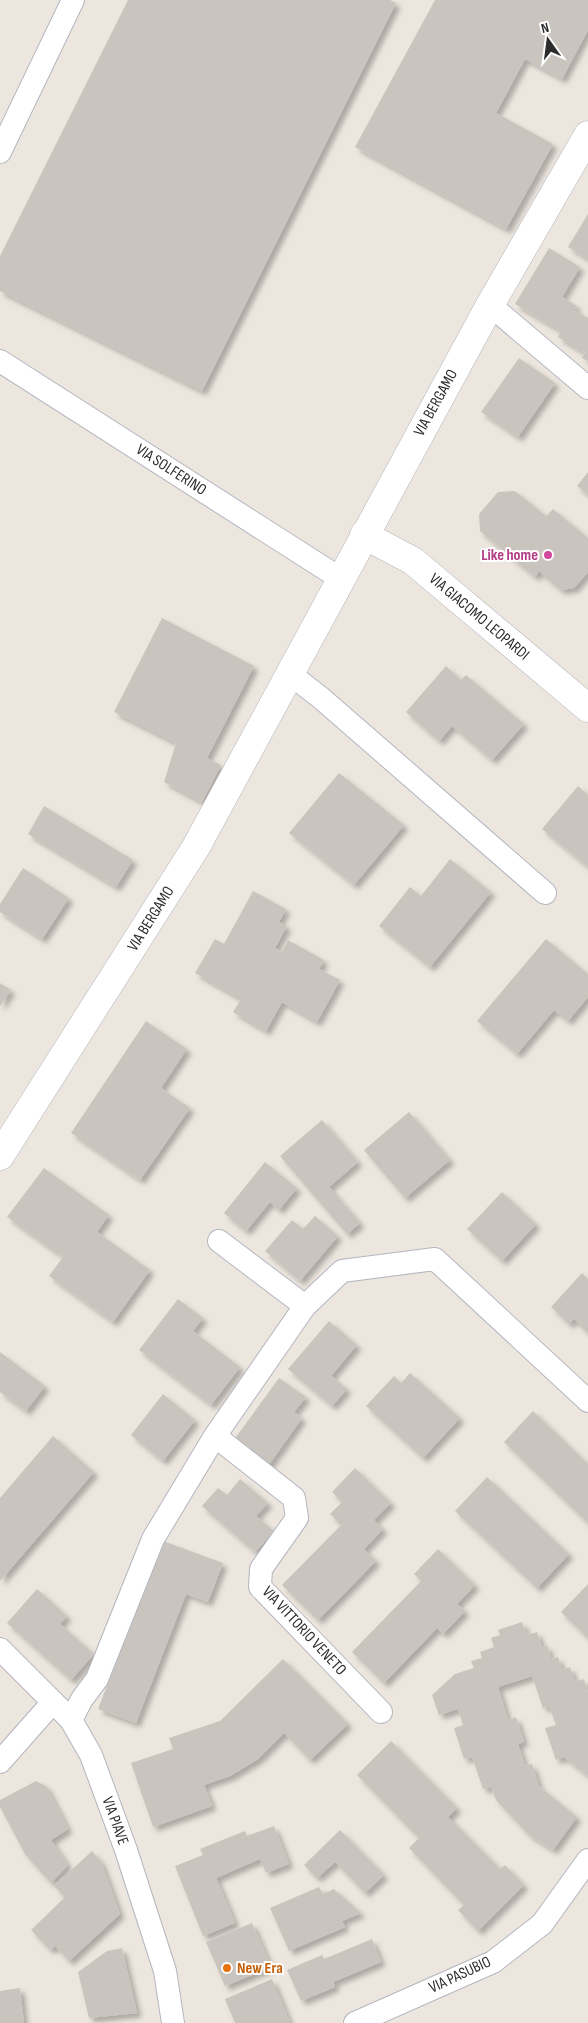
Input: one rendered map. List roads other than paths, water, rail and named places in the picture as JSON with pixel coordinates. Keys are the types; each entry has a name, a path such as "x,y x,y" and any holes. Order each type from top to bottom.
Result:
{"street":[{"path":"0,152 73,0"},
{"name":"VIA BERGAMO","path":"0,1156 196,847 490,305 588,135"},
{"path":"490,305 588,388"},
{"name":"VIA SOLFERINO","path":"0,361 341,579"},
{"name":"VIA GIACOMO LEOPARDI","path":"364,535 413,561 588,708"},
{"path":"290,674 321,698 545,893"},
{"path":"219,1241 305,1306"},
{"path":"71,1720 82,1699 97,1679 153,1539 214,1436 305,1306 342,1271 435,1259 588,1402"},
{"name":"VIA VITTORIO VENETO","path":"214,1436 294,1498 297,1518 262,1569 260,1587 381,1712"},
{"name":"VIA PIAVE","path":"0,1650 71,1720 91,1755 126,1850 165,1971 173,2023"},
{"path":"0,1762 53,1702"},
{"name":"VIA PASUBIO","path":"355,2023 493,1962 542,1924 588,1860"}],"place":[{"name":"Like home","path":"548,555"},
{"name":"New Era","path":"227,1968"}]}
